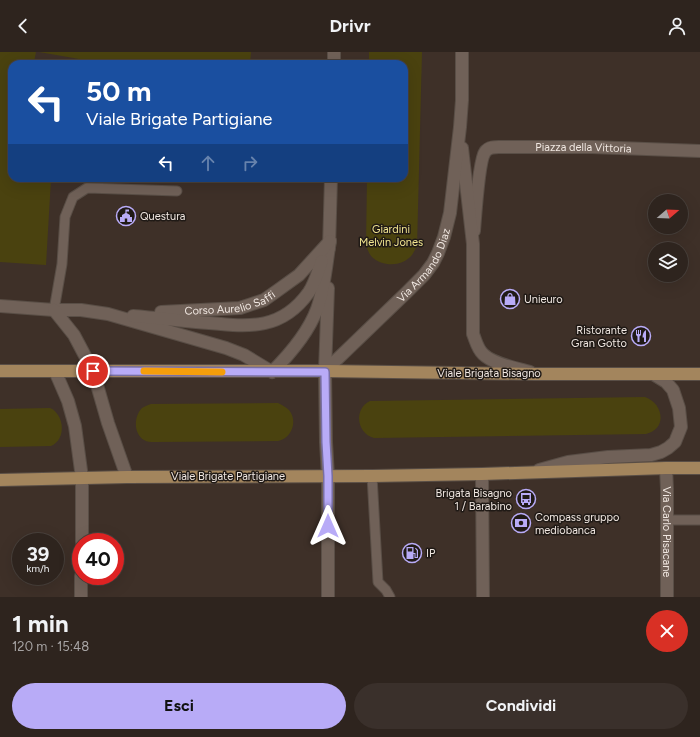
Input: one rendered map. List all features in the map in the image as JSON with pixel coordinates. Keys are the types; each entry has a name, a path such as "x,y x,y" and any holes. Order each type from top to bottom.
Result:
{"main road":[{"path":"0,371 325,372"},
{"name":"Viale Brigata Bisagno","path":"325,372 700,374"},
{"path":"328,476 482,474 700,468"},
{"name":"Viale Brigate Partigiane","path":"0,480 127,477 328,476"}],"street":[{"name":"Via Armando Diaz","path":"325,372 424,275 438,253 450,213 460,127 462,100 462,52"},
{"name":"Via Armando Diaz","path":"460,127 473,244 474,334 477,345 483,354 490,359 535,374"},
{"name":"Piazza della Vittoria","path":"481,168 484,152 494,147 592,147 700,151"},
{"name":"Via Armando Diaz","path":"473,244 481,168"},
{"path":"328,597 328,476 325,372 331,182"},
{"path":"112,314 238,326 268,323 291,311 309,292 330,241"},
{"path":"272,372 281,364 308,328 315,314 325,279 330,241"},
{"name":"Corso Aurelio Saffi","path":"112,314 226,310 240,308 264,300 299,274 330,241"},
{"name":"Corso Aurelio Saffi","path":"0,306 54,310 81,310 112,314 226,348 244,355 272,372"},
{"path":"54,310 74,335 93,371 108,423 127,477"},
{"path":"55,371 68,401 75,426 82,478 82,533"},
{"path":"526,473 568,462 608,457 651,455 668,448 675,442 681,427 679,408 672,390 666,382 653,374"},
{"name":"Via Carlo Pisacane","path":"666,468 667,597"},
{"path":"482,474 483,597"},
{"path":"81,585 81,597"}],"lane":[{"path":"54,310 62,264 65,217 73,197 87,188 178,191"},
{"path":"372,476 378,582 386,590 390,597"},
{"path":"667,520 700,520"}],"green space":[{"path":"0,52 36,52 34,60 8,60 8,182 51,182 46,265 0,262"},
{"path":"39,52 251,52 250,60 85,60"},
{"name":"Giardini Melvin Jones","path":"369,52 422,52 417,247 408,259 398,264 381,263 371,256 366,246 367,182 408,182 408,60 369,60"},
{"path":"645,397 656,405 660,416 658,427 646,434 374,438 368,436 364,432 359,421 361,410 370,401"},
{"path":"278,403 289,410 292,414 293,424 290,433 278,441 150,442 145,441 140,437 136,429 136,420 139,411 145,406 151,404"},
{"path":"50,408 55,411 61,421 62,427 60,438 56,443 51,446 0,447 0,409"}],"slow traffic":[{"path":"144,371 222,372"}],"place":[{"name":"Questura","path":"126,216"},
{"name":"Unieuro","path":"510,299"},
{"name":"Ristorante Gran Gotto","path":"641,336"},
{"name":"Brigata Bisagno 1 / Barabino","path":"526,499"},
{"name":"Compass gruppo mediobanca","path":"521,523"},
{"name":"IP","path":"412,553"}],"route":[{"path":"93,371 325,372 328,526"}]}
